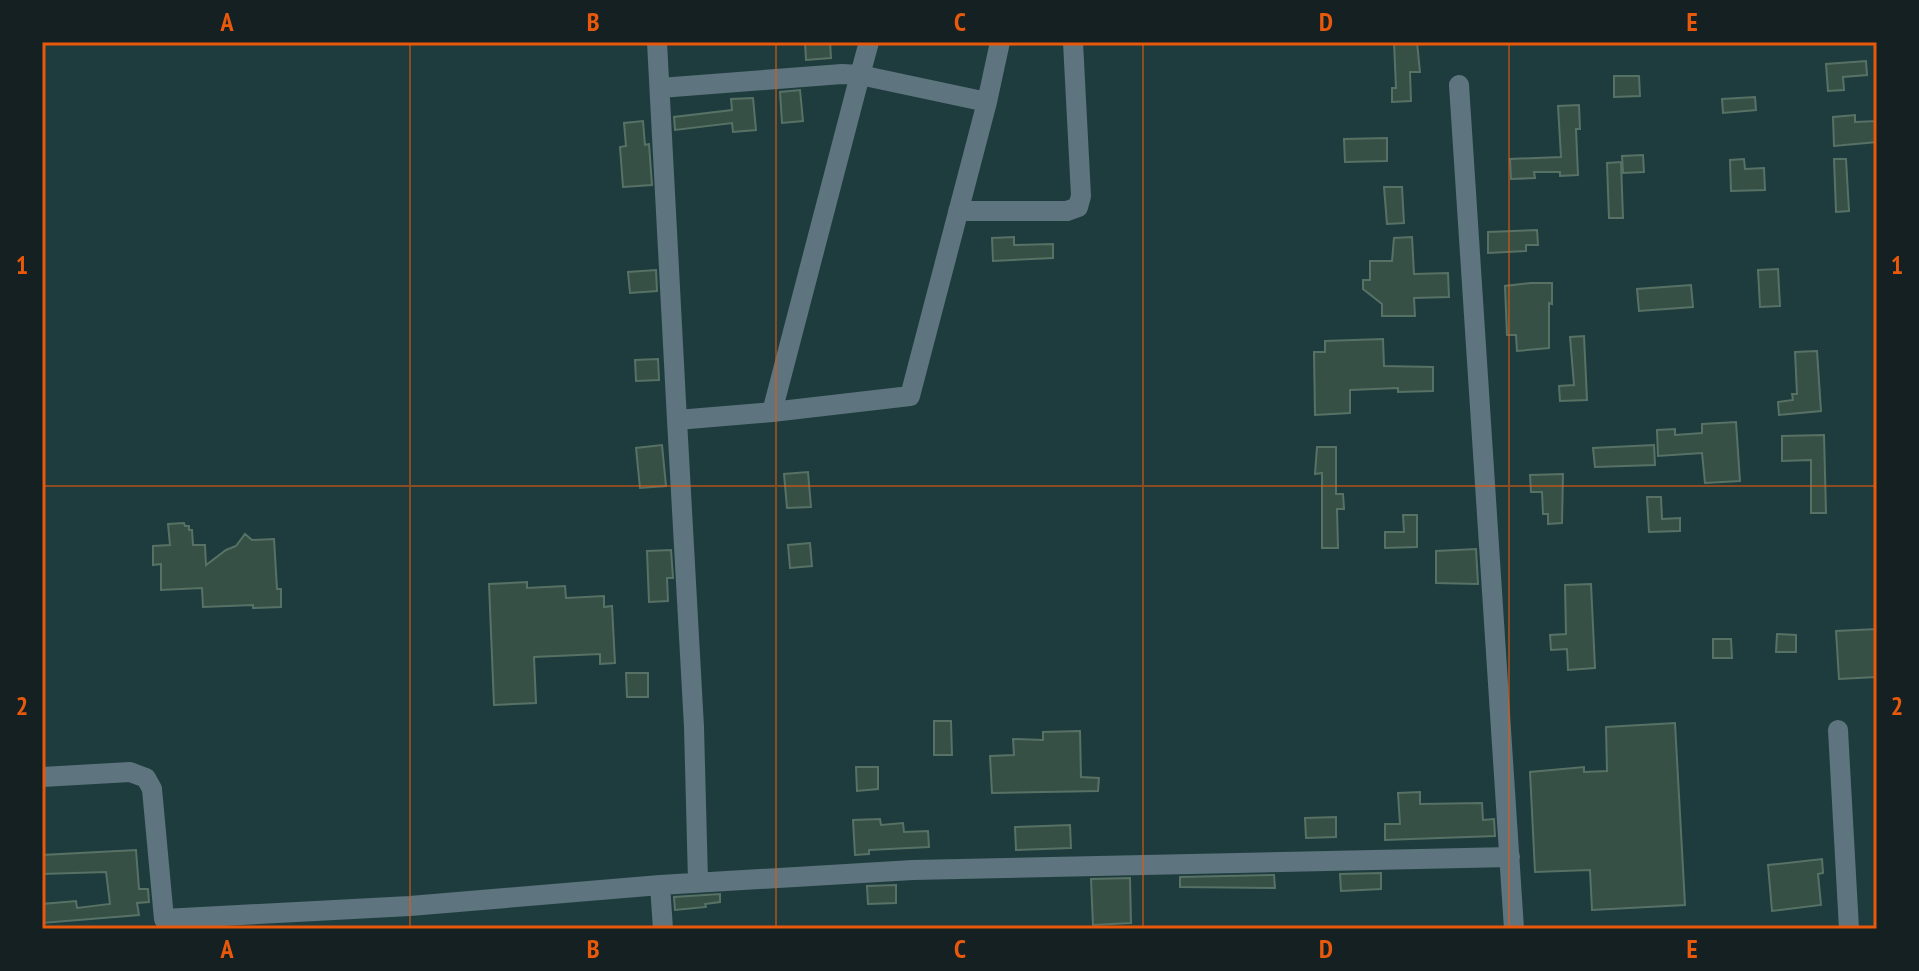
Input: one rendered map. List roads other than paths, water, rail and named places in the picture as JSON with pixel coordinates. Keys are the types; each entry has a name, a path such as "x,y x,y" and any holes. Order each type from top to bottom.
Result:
{"street":[{"path":"657,42 694,727 698,881"},
{"path":"772,412 869,42"},
{"path":"677,420 910,396 1000,42"},
{"path":"958,211 1067,211 1078,207 1081,196 1073,42"},
{"path":"660,88 842,74 860,75 987,102"},
{"path":"1459,85 1514,929"},
{"path":"1838,730 1849,929"},
{"path":"42,777 130,772 146,778 152,789 164,919 410,906 698,881 913,870 1510,857"},
{"path":"660,885 663,929"}]}
